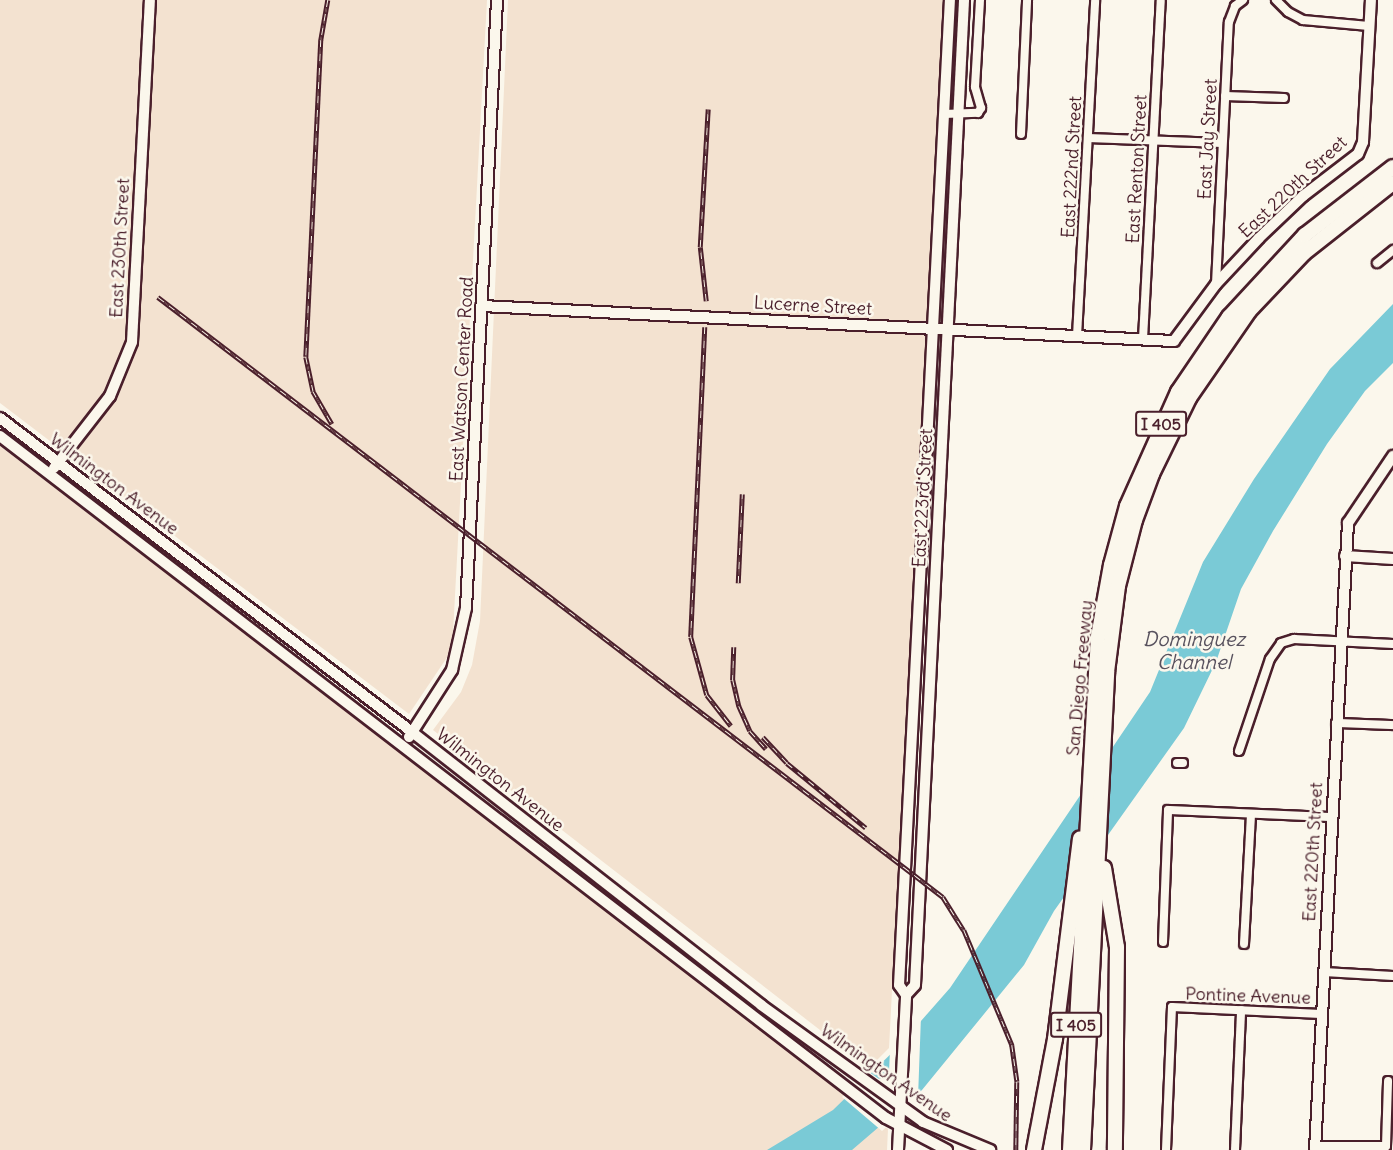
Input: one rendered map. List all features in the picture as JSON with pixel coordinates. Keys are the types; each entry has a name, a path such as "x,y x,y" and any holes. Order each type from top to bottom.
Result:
{"highway":[{"name":"San Diego Freeway","path":"1070,1150 1098,638 1106,585 1127,507 1162,424 1193,368 1248,294 1305,235 1393,167"},
{"path":"1105,741 1104,652 1119,562 1140,494 1171,423 1205,363 1268,284 1312,239 1393,177"},
{"path":"1081,1150 1107,672 1118,586 1144,494 1175,425 1207,368 1272,285 1332,228 1393,183"},
{"name":"San Diego Freeway","path":"1090,1150 1104,868 1105,741 1126,585 1155,485 1179,433 1211,378 1266,303 1340,231 1393,191"},
{"path":"1034,1150 1055,1039 1074,862 1089,799"},
{"path":"1104,868 1117,946 1115,1150"}],"main road":[{"name":"East 230th Street","path":"50,474 110,396 132,342 150,0"},
{"name":"East Watson Center Road","path":"405,744 452,670 461,642 471,536 497,0"},
{"name":"East 223rd Street","path":"906,995 899,986 950,0"},
{"name":"East 223rd Street","path":"900,1129 906,995 915,985 964,0"},
{"name":"East 220th Street","path":"1143,339 1174,341 1216,284 1304,196 1358,154 1363,142 1371,0"},
{"name":"Lucerne Street","path":"482,306 1143,339"},
{"name":"Wilmington Avenue","path":"0,418 412,732 761,1005 916,1117 949,1136 987,1150"},
{"name":"Wilmington Avenue","path":"0,436 628,915 900,1129 947,1150"},
{"name":"East 220th Street","path":"1315,1148 1340,641 1348,524 1393,458"},
{"path":"1345,556 1393,559"},
{"path":"628,915 635,906"},
{"path":"898,1150 900,1129"}],"street":[{"path":"944,114 978,113 981,108 975,87 980,0"},
{"path":"1021,134 1027,0"},
{"name":"East 222nd Street","path":"1077,336 1095,0"},
{"name":"East Renton Street","path":"1143,339 1161,0"},
{"name":"East Jay Street","path":"1216,284 1229,22 1235,6 1243,0"},
{"path":"1276,0 1288,12 1303,20 1369,26"},
{"path":"1226,96 1284,98"},
{"path":"1088,138 1222,143"},
{"path":"1377,263 1393,250"},
{"path":"1239,751 1274,649 1294,639 1393,644"},
{"path":"1336,723 1393,725"},
{"path":"1163,942 1168,810 1331,817"},
{"path":"1244,945 1251,814"},
{"path":"1324,972 1393,976"},
{"name":"Pontine Avenue","path":"1166,1150 1172,1007 1321,1014"},
{"path":"1235,1150 1241,1010"},
{"path":"1315,1148 1386,1146 1388,1081"}],"shaded area":[{"path":"0,0 487,0 453,633 448,656 409,714 0,403"},
{"path":"508,0 944,0 889,1048 869,1068 433,730 461,692 472,665 480,621"},
{"path":"0,446 806,1063 888,1129 887,1150 0,1150"}],"water":[{"name":"Dominguez Channel","path":"1393,304 1393,363 1365,391 1327,444 1273,531 1241,589 1216,662 1184,728 1054,911 1024,965 922,1090 852,1150 767,1150 833,1110 899,1046 950,988 1150,692 1203,562 1254,479 1330,369"}],"pier":[{"path":"921,1016 918,1098 882,1131 842,1097 869,1072 879,1079 885,1077 889,1072 890,1050"}],"railway":[{"path":"328,0 321,40 306,357 313,391 332,424"},
{"path":"706,301 700,247 708,109"},
{"path":"158,297 943,897 964,930 1012,1045 1017,1082 1016,1150"},
{"path":"705,327 691,637 707,695 731,726"},
{"path":"738,583 742,494"},
{"path":"734,647 733,680 739,706 750,731 766,749"},
{"path":"763,737 787,763 866,828"}]}
